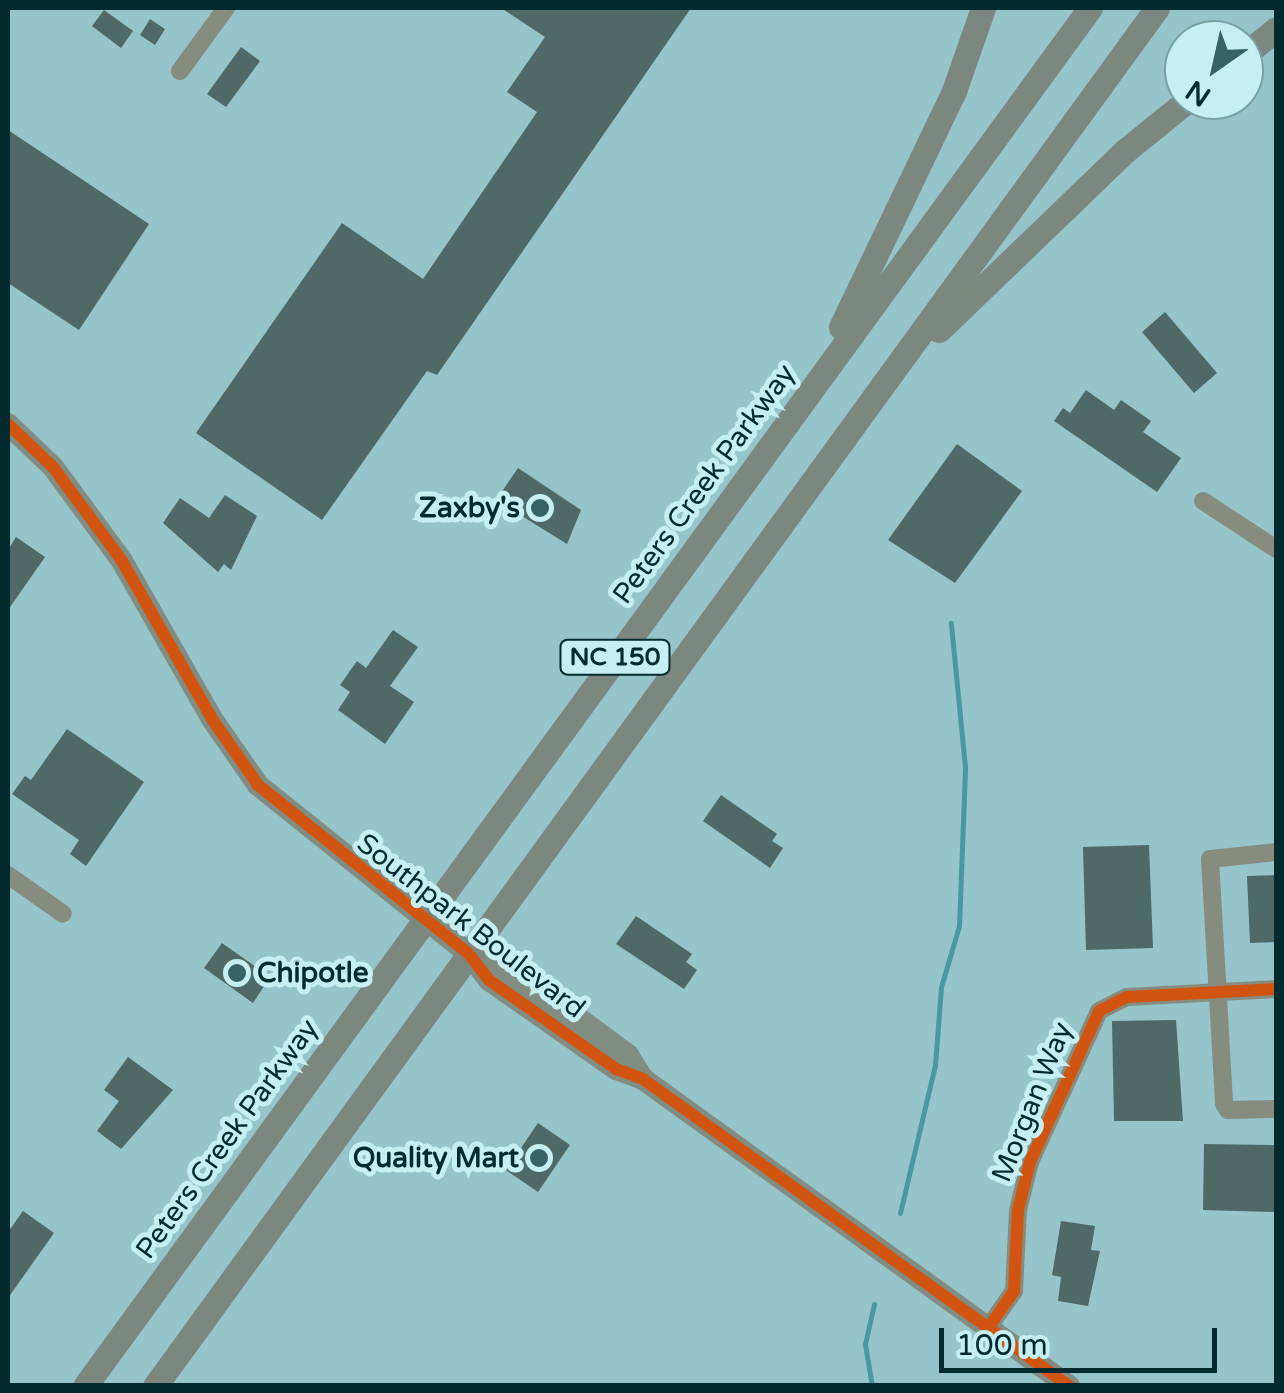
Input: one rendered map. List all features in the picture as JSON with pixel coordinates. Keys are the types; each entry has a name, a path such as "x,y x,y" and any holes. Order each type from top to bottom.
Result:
{"main road":[{"path":"806,396 954,92 983,8"},
{"name":"Peters Creek Parkway","path":"85,1386 1090,8"},
{"name":"NC 150","path":"155,1386 1157,8"},
{"path":"880,390 1125,151 1164,119"}],"street":[{"path":"180,71 226,8"},
{"name":"Southpark Boulevard","path":"8,424 53,467 122,561 212,719 258,785 468,953 491,958 555,1001 628,1055 643,1078 1069,1386"},
{"path":"1202,501 1276,549"},
{"path":"1276,852 1210,859 1224,1104 1228,1110 1276,1109"},
{"path":"8,874 63,914"},
{"name":"Morgan Way","path":"988,1328 1014,1290 1020,1193 1088,1024 1109,1002 1127,997 1276,989"}],"building":[{"path":"501,8 691,8 437,375 427,371 322,520 196,433 342,223 423,279 537,112 507,92 545,37"},
{"path":"104,10 133,31 121,48 92,26"},
{"path":"150,19 165,29 155,45 140,35"},
{"path":"241,47 260,61 226,107 207,94"},
{"path":"8,130 149,224 79,330 8,283"},
{"path":"1165,312 1217,373 1194,393 1142,332"},
{"path":"1086,390 1114,410 1121,400 1151,421 1143,432 1181,458 1157,492 1054,421 1063,408 1070,413"},
{"path":"957,444 1022,491 955,583 888,540"},
{"path":"518,468 581,510 567,544 496,500"},
{"path":"225,495 257,516 231,570 224,564 218,572 163,523 180,498 209,518"},
{"path":"16,537 45,557 8,610 8,550"},
{"path":"393,630 418,647 390,686 414,702 385,744 338,710 350,692 340,685 357,661 366,668"},
{"path":"67,729 144,782 86,866 70,854 79,840 12,794 25,776 31,780"},
{"path":"721,795 777,834 772,841 783,848 770,868 703,821"},
{"path":"1149,845 1153,948 1086,950 1083,847"},
{"path":"1276,875 1276,942 1250,943 1247,876"},
{"path":"636,916 692,954 686,962 697,970 684,989 616,944"},
{"name":"Chipotle","path":"222,943 270,977 253,1003 204,968"},
{"path":"1176,1020 1183,1121 1114,1121 1112,1021"},
{"path":"128,1057 173,1090 121,1149 97,1131 119,1101 104,1090"},
{"path":"538,1123 570,1145 538,1192 506,1170"},
{"path":"1204,1144 1276,1145 1276,1212 1203,1210"},
{"path":"23,1211 54,1233 8,1298 8,1232"},
{"path":"1061,1221 1095,1226 1091,1250 1100,1251 1088,1306 1058,1301 1061,1277 1052,1275"}],"waterway":[{"path":"900,1213 935,1065 941,987 959,926 965,767 951,623"},
{"path":"872,1386 865,1344 874,1304"}],"cycle path":[{"path":"8,424 53,467 122,561 212,719 258,785 468,953 489,980 616,1069 643,1079 1069,1386"},
{"path":"988,1328 1014,1291 1018,1210 1030,1162 1099,1011 1127,997 1276,989"}],"place":[{"name":"Zaxby's","path":"540,508"},
{"name":"Chipotle","path":"237,973"},
{"name":"Quality Mart","path":"539,1158"}]}
